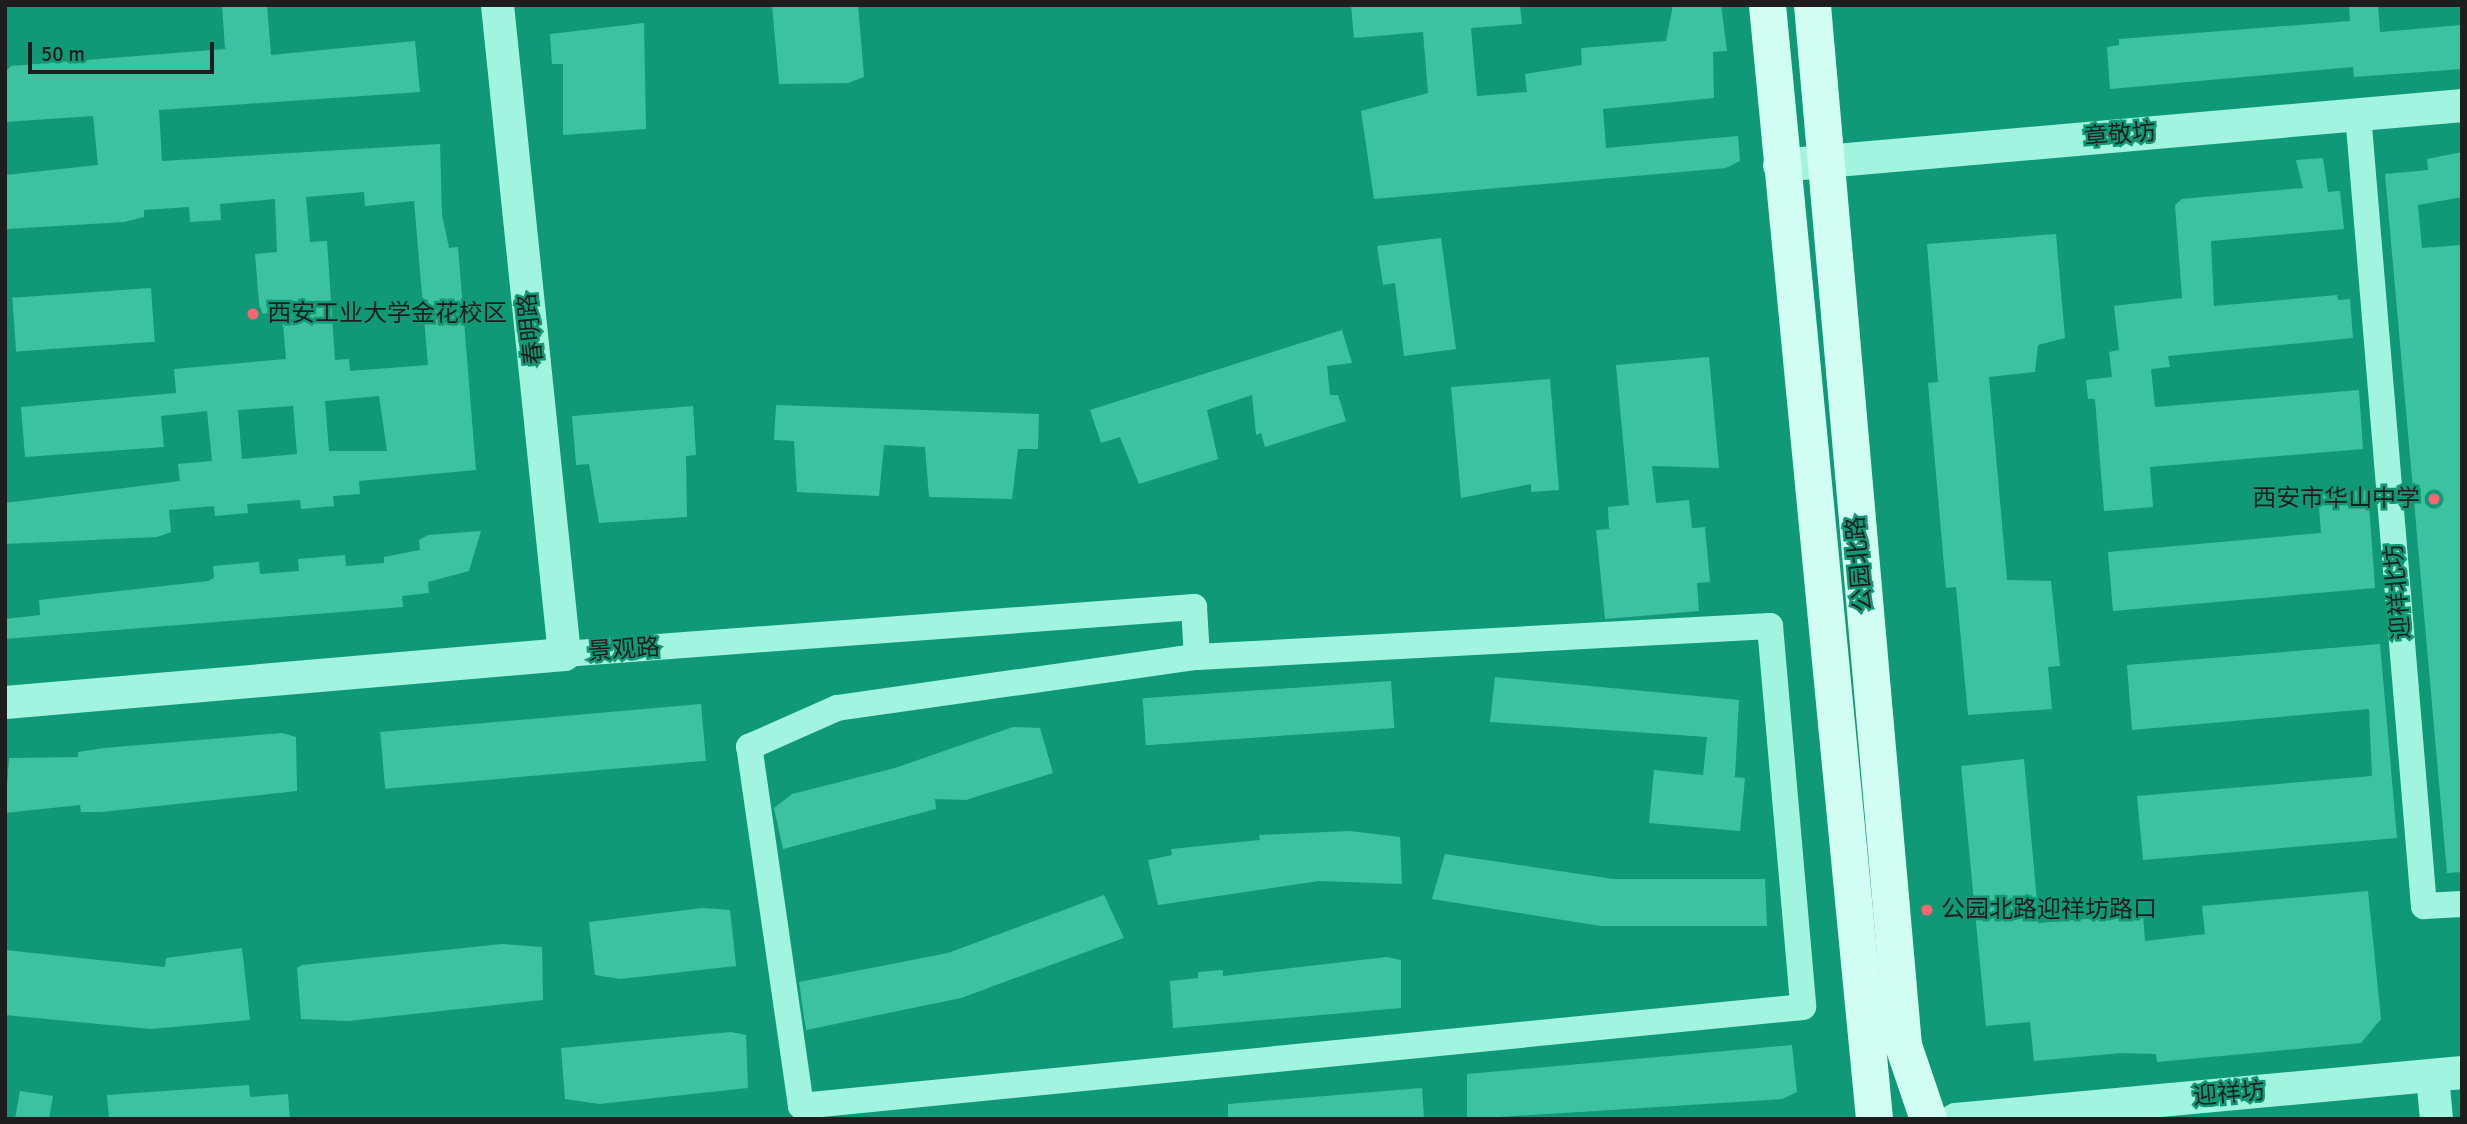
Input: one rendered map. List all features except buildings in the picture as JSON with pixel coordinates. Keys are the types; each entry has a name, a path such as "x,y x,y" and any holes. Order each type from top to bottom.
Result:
{"main road":[{"name":"公园北路","path":"1766,5 1779,165 1874,1119"},
{"name":"公园北路","path":"1812,5 1903,1045 1928,1119"}],"street":[{"name":"春明路","path":"497,5 564,654"},
{"name":"章敬坊","path":"1779,165 2462,105"},
{"name":"迎祥北坊","path":"2358,114 2424,906 2462,904"},
{"name":"景观路","path":"5,702 564,654 1194,607 1197,657"},
{"path":"1770,626 1803,1007 801,1106 749,747 837,708 1197,657 1770,626"},
{"path":"2436,1119 2447,1074"},
{"name":"迎祥坊","path":"1955,1119 2447,1074"}],"place":[{"name":"西安工业大学金花校区","path":"253,314"},
{"name":"西安市华山中学","path":"2434,499"},
{"name":"公园北路迎祥坊路口","path":"1927,910"}]}
